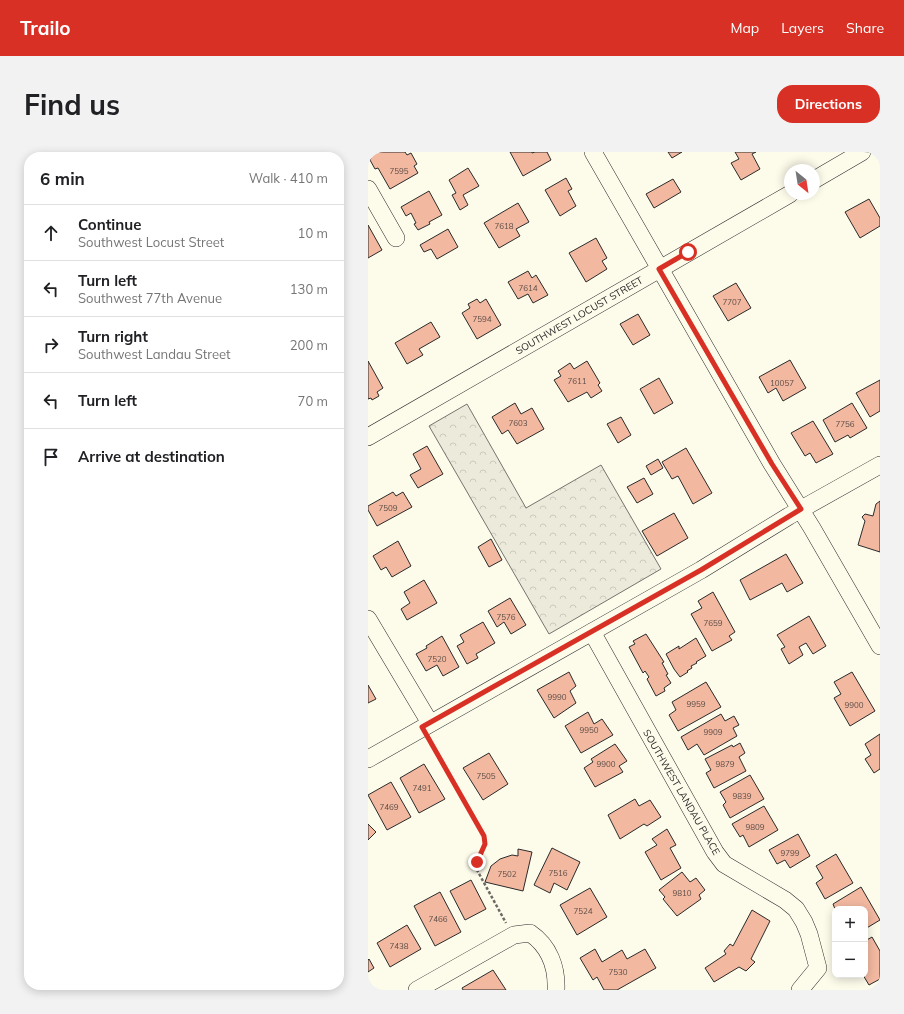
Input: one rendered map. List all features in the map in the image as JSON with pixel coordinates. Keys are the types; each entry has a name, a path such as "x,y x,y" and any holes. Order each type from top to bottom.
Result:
{"street":[{"path":"593,152 772,464 801,509 880,646"},
{"path":"820,176 862,152"},
{"path":"368,189 396,238"},
{"name":"SOUTHWEST LOCUST STREET","path":"368,437 784,197"},
{"path":"368,759 713,563 801,509 880,465"},
{"path":"368,619 373,639 426,725"},
{"name":"SOUTHWEST LANDAU PLACE","path":"592,632 715,852 724,864 785,900 796,909 804,922 809,934 818,968 800,990"},
{"path":"417,990 514,935 530,933 538,939 553,961 556,971 556,990"}],"path":[{"path":"426,725 484,836 485,844 477,862 477,870 500,914"}],"green space":[{"path":"467,404 526,508 601,465 661,569 549,634 429,426"}],"building":[{"path":"368,152 405,152 407,155 411,153 417,164 414,166 418,173 390,189 378,168 375,169"},
{"path":"510,152 547,152 551,160 523,176"},
{"path":"668,152 682,152 672,158"},
{"path":"735,152 756,152 752,154 760,169 741,180 731,163 739,159"},
{"path":"468,168 479,186 463,195 468,205 460,210 452,195 456,193 449,180"},
{"path":"566,178 572,189 568,191 576,206 560,216 545,190"},
{"path":"673,179 681,192 654,208 646,194"},
{"path":"429,191 442,215 429,222 430,224 418,230 414,224 416,223 411,213 406,216 401,207"},
{"path":"869,199 880,218 880,226 860,238 845,212"},
{"path":"518,203 529,222 516,229 520,236 499,248 484,223"},
{"path":"368,225 382,250 368,258"},
{"path":"448,229 458,247 437,259 431,249 424,252 420,245"},
{"path":"596,238 607,258 602,261 607,269 586,282 569,253"},
{"path":"528,271 532,278 536,275 548,295 533,303 528,294 518,299 508,282"},
{"path":"736,283 751,308 728,321 713,296"},
{"path":"477,299 480,303 486,299 501,325 477,339 462,313 470,308 468,304"},
{"path":"638,314 650,335 633,345 620,324"},
{"path":"431,322 440,337 419,349 423,355 407,364 395,343"},
{"path":"790,360 806,388 783,401 776,388 768,393 759,377"},
{"path":"368,361 383,388 377,392 379,396 372,400 371,398 368,399"},
{"path":"587,361 600,383 598,385 602,391 591,398 587,392 568,402 554,380 561,376 558,371 570,363 574,369"},
{"path":"659,378 673,403 654,414 640,389"},
{"path":"880,380 880,411 870,417 856,393"},
{"path":"515,403 521,414 532,408 544,429 517,444 508,430 502,434 492,417"},
{"path":"852,403 867,428 850,438 848,435 835,442 823,420"},
{"path":"621,417 631,435 618,443 607,424"},
{"path":"813,421 833,454 816,463 810,453 805,456 791,433"},
{"path":"427,446 443,474 418,488 410,475 421,469 413,454"},
{"path":"686,448 712,493 693,504 678,476 672,479 662,462"},
{"path":"658,459 663,468 651,475 646,466"},
{"path":"644,478 653,494 637,503 627,487"},
{"path":"393,492 396,496 403,492 412,507 377,526 368,510 368,506"},
{"path":"880,501 880,552 858,545 865,521 862,517 865,514 873,516 876,504"},
{"path":"674,513 688,538 657,556 642,531"},
{"path":"491,539 502,560 489,567 478,547"},
{"path":"398,541 411,566 392,577 386,567 381,570 373,556"},
{"path":"786,554 803,583 787,592 782,583 750,600 740,580"},
{"path":"424,580 437,603 407,620 401,609 410,603 404,592"},
{"path":"713,592 735,632 729,636 732,640 712,651 691,614 702,608 698,601"},
{"path":"510,598 526,625 511,634 504,622 497,627 488,611"},
{"path":"809,616 826,646 813,654 806,643 799,647 803,655 789,664 781,649 785,647 777,635"},
{"path":"483,622 495,643 476,654 478,658 467,664 457,646 464,642 460,635"},
{"path":"646,634 664,662 662,663 668,674 666,675 671,683 664,688 665,691 656,696 647,679 649,677 645,671 643,673 629,647 635,644 633,641"},
{"path":"442,636 459,667 443,676 437,665 426,671 416,654 427,648 426,646"},
{"path":"696,638 706,656 691,666 692,668 687,671 688,672 680,677 666,654 679,646 679,649"},
{"path":"569,672 576,686 570,691 576,703 554,718 537,690"},
{"path":"852,672 875,711 850,726 834,698 841,694 834,682"},
{"path":"706,682 721,707 678,731 669,715 676,710 672,702"},
{"path":"368,685 376,699 368,703"},
{"path":"588,712 594,724 602,719 613,735 581,753 565,726"},
{"path":"721,714 725,721 734,716 739,725 733,728 737,736 704,755 697,744 688,750 681,737"},
{"path":"880,734 880,769 874,773 865,759 871,755 865,744"},
{"path":"740,743 745,753 739,757 746,771 714,788 706,773 711,770 705,759 732,745 733,747"},
{"path":"615,744 627,761 619,766 623,772 595,787 584,768 593,762 591,759"},
{"path":"489,753 508,784 483,800 463,768"},
{"path":"424,764 445,799 419,813 400,778"},
{"path":"750,775 764,799 730,818 723,805 726,802 720,792"},
{"path":"391,782 411,817 387,830 368,795"},
{"path":"635,799 639,806 650,800 661,817 647,826 644,824 620,839 608,815"},
{"path":"764,806 778,830 749,847 743,835 740,837 732,824"},
{"path":"368,824 376,832 368,840"},
{"path":"667,829 676,845 670,848 681,868 661,880 645,852 657,845 652,839"},
{"path":"798,834 810,856 790,868 785,860 777,864 769,850"},
{"path":"552,848 580,862 567,890 554,883 550,893 534,885"},
{"path":"518,849 532,852 523,891 485,882 491,866 500,859 512,855 518,856"},
{"path":"836,854 853,883 825,899 816,883 823,878 816,866"},
{"path":"682,872 690,882 696,878 705,890 699,895 701,899 677,916 663,899 665,897 659,890"},
{"path":"471,880 486,909 465,920 450,891"},
{"path":"861,887 880,920 868,927 868,906 834,906 833,904"},
{"path":"590,888 607,917 577,935 560,905"},
{"path":"440,892 461,932 435,946 414,906"},
{"path":"752,910 770,921 751,959 755,962 746,971 739,967 714,982 705,968 726,954 724,951 730,944 733,946"},
{"path":"407,925 421,949 390,967 377,943"},
{"path":"872,937 880,951 880,979 869,985 865,978 868,978 868,939"},
{"path":"595,949 602,962 622,950 627,959 645,949 656,968 617,990 604,990 597,977 593,980 580,958"},
{"path":"369,959 374,968 368,972 368,960"},
{"path":"493,970 506,990 463,990 462,988"}],"route":[{"path":"477,862 486,840 422,727 701,570 801,509 791,496 772,464 659,269 688,252"}]}
